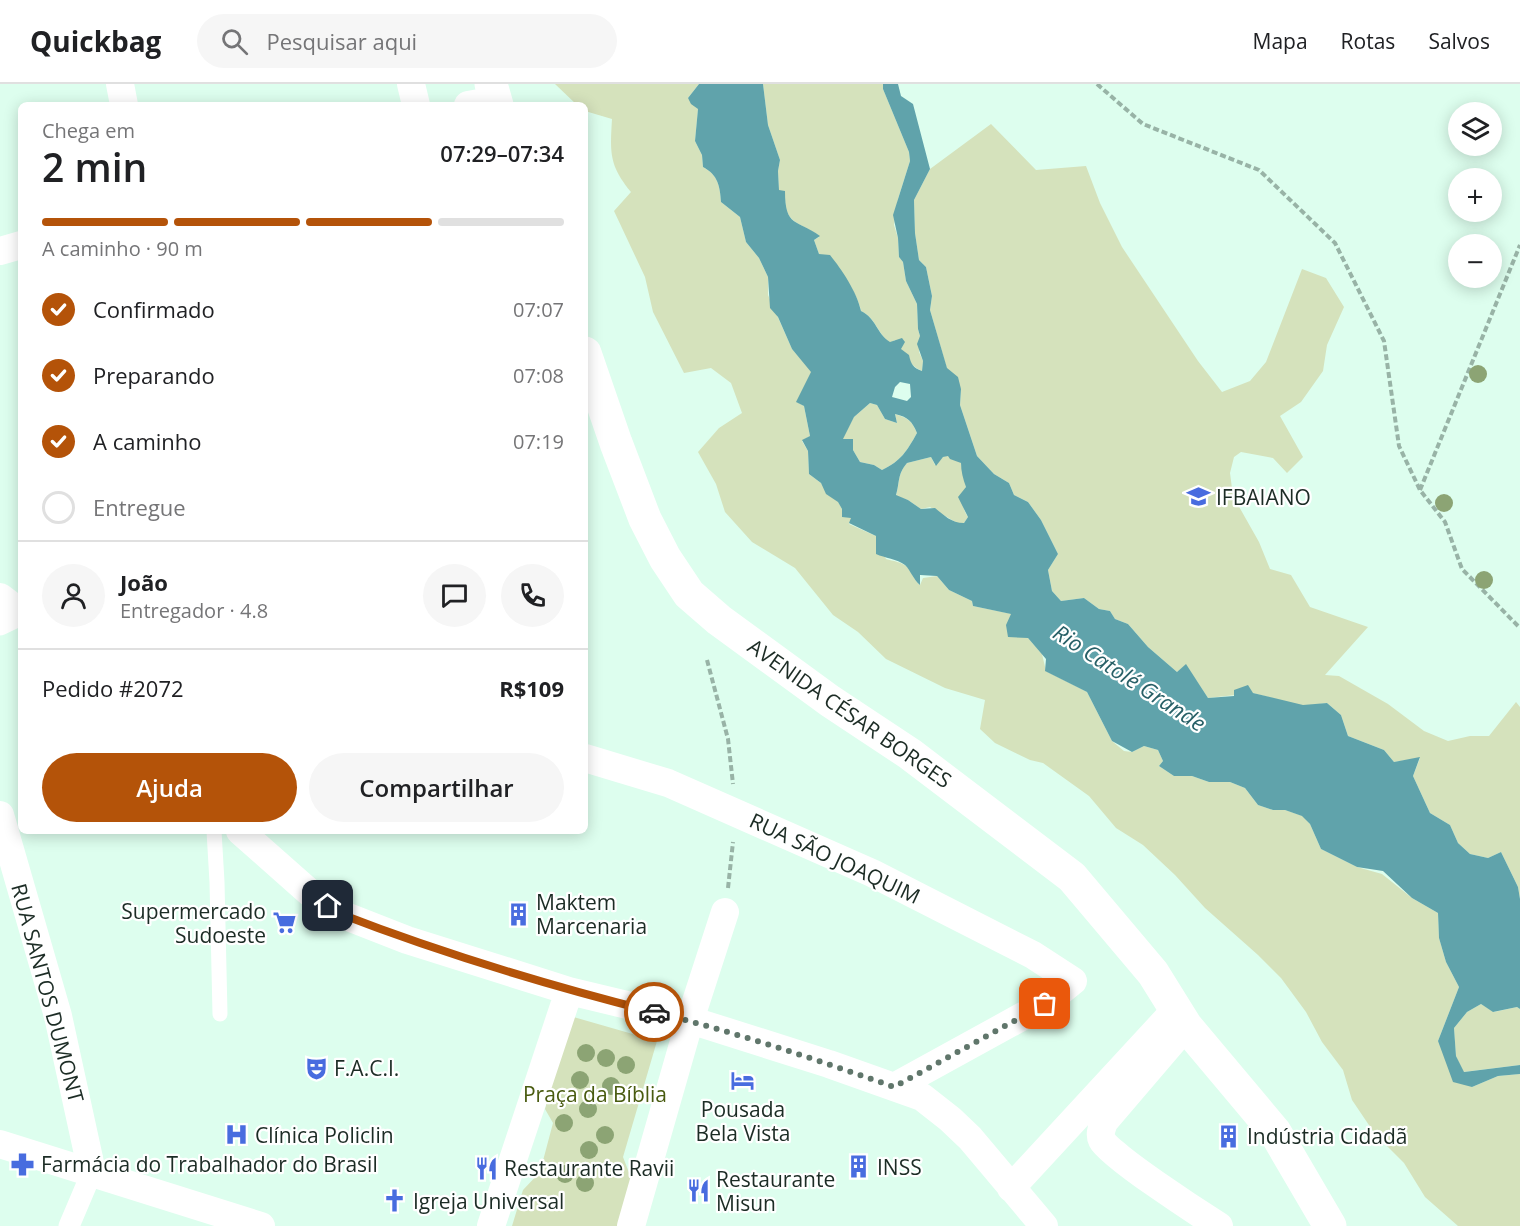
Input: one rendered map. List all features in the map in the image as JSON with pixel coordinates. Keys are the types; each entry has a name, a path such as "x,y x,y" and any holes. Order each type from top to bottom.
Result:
{"street":[{"path":"120,84 123,102"},
{"path":"411,84 415,102"},
{"path":"0,251 18,246"},
{"name":"AVENIDA CÉSAR BORGES","path":"588,362 645,519 665,558 689,594 719,620 830,701 910,754 1072,877 1153,973 1182,1017 1275,1132 1330,1226"},
{"path":"0,597 18,612"},
{"path":"0,625 18,616"},
{"name":"RUA SÃO JOAQUIM","path":"588,759 668,783 872,873 1033,955 1073,981 1035,1010 894,1087"},
{"name":"RUA SANTOS DUMONT","path":"0,815 58,1016 92,1172"},
{"path":"243,834 318,900 338,913 407,940 569,991 690,1020 922,1097 970,1138 1044,1226"},
{"path":"631,1226 690,1020 724,912"},
{"path":"491,1226 569,991"},
{"path":"1011,1188 1182,1017"},
{"path":"1182,1017 1104,1122 1100,1131 1102,1139 1121,1158 1219,1226"},
{"path":"0,1144 261,1226"},
{"path":"69,1226 92,1172"}],"lane":[{"path":"214,834 220,1014"}],"path":[{"path":"1097,84 1143,124 1259,170 1335,243 1384,341 1399,446 1420,490 1445,522 1462,569 1520,628"},
{"path":"1420,490 1520,245"},
{"path":"707,660 728,739 737,812 724,912"}],"green space":[{"path":"555,84 699,84 688,98 698,109 695,141 702,155 703,167 712,174 717,182 721,202 740,217 746,242 759,258 768,277 768,295 792,349 812,372 797,402 804,406 810,436 802,441 808,451 809,474 821,483 827,494 838,501 842,509 852,518 849,524 876,536 886,559 905,565 920,585 923,578 937,576 949,590 972,601 973,606 1012,614 1042,654 1046,671 1087,692 1112,741 1124,751 1132,752 1144,746 1158,750 1163,761 1159,766 1174,776 1192,776 1209,782 1230,782 1245,788 1258,805 1303,816 1310,824 1321,849 1357,867 1382,874 1412,898 1438,913 1439,938 1446,962 1459,987 1438,1041 1472,1087 1498,1076 1520,1074 1520,1226 1458,1226 1425,1197 1404,1163 1375,1134 1352,1100 1343,1070 1322,1042 1306,1012 1281,978 1258,955 1205,908 1143,845 1116,828 1089,796 1043,763 1030,760 995,743 980,729 985,700 945,688 886,659 858,632 833,615 795,568 752,542 725,512 716,484 698,452 719,428 742,413 731,383 711,368 684,373 653,312 645,277 614,211 631,192 618,174 612,158 612,119 588,112 588,102 574,102"},
{"path":"763,84 883,84 909,152 910,161 898,199 894,225 898,238 899,257 903,262 906,281 917,304 922,371 910,362 895,340 890,343 870,318 861,311 856,295 845,278 832,263 819,254 814,240 819,237 817,234 790,217 785,204 785,192 779,191 780,160 768,125"},
{"path":"991,124 1036,170 1086,166 1100,203 1122,247 1198,361 1222,392 1250,381 1266,362 1302,269 1326,278 1344,307 1327,345 1323,371 1301,402 1280,416 1303,457 1287,473 1273,458 1241,452 1234,457 1230,473 1233,496 1259,542 1270,569 1291,575 1310,607 1368,627 1325,675 1339,676 1388,704 1424,731 1448,741 1470,736 1489,736 1516,702 1520,707 1520,899 1518,887 1501,852 1488,858 1470,854 1458,843 1450,825 1430,813 1413,776 1420,758 1394,762 1384,750 1348,736 1341,715 1327,703 1303,706 1253,693 1208,698 1186,665 1177,672 1148,647 1128,624 1115,619 1110,611 1099,609 1084,598 1061,601 1052,591 1048,570 1058,554 1041,520 1028,502 1014,495 1009,483 994,474 977,456 960,405 961,389 947,369 930,310 932,296 926,267 919,260 915,233 914,200 930,169"},
{"path":"870,403 877,405 885,419 897,423 895,414 906,419 917,433 903,455 882,470 874,465 860,462 853,450 842,439 854,417"},
{"path":"948,455 961,463 966,487 962,502 968,517 964,523 957,523 930,507 921,509 908,500 896,496 900,475 907,463 931,457 935,465"},
{"path":"1481,1004 1494,1012 1517,1007 1520,1009 1520,1065 1463,1072 1456,1056 1454,1028 1467,1012"},
{"name":"Praça da Bíblia","path":"570,1016 657,1041 623,1157 633,1183 621,1226 512,1226 523,1190 540,1172 553,1123 545,1109"}],"water":[{"name":"Rio Catolé Grande","path":"699,84 763,84 768,125 780,160 779,190 785,191 787,211 790,217 820,236 814,240 819,254 830,255 835,261 853,289 861,311 890,342 902,338 905,342 901,349 909,355 914,367 922,371 923,361 917,344 920,336 917,304 906,281 903,262 899,257 893,215 910,161 909,152 883,84 898,84 901,96 913,104 930,169 914,200 915,233 919,260 926,267 932,296 930,310 947,368 958,377 961,389 960,405 977,456 994,474 1009,483 1014,495 1028,502 1041,520 1058,554 1048,570 1052,591 1061,601 1084,598 1099,609 1110,611 1115,619 1128,624 1148,647 1177,672 1186,664 1208,698 1234,696 1234,690 1248,685 1253,693 1303,705 1327,703 1341,715 1348,736 1384,750 1394,762 1420,757 1413,776 1430,813 1450,825 1458,843 1470,854 1488,858 1501,852 1518,887 1520,899 1520,1009 1517,1007 1493,1012 1481,1004 1467,1012 1454,1028 1456,1056 1464,1072 1520,1065 1520,1074 1498,1076 1472,1087 1453,1082 1438,1041 1459,987 1446,962 1439,938 1438,913 1412,898 1383,871 1357,867 1321,849 1310,824 1302,816 1258,805 1245,788 1230,782 1209,782 1192,776 1174,776 1159,766 1163,761 1158,750 1144,746 1132,752 1112,741 1087,692 1045,671 1046,659 1028,638 1008,637 1006,625 1011,614 973,606 972,601 949,590 937,576 920,575 920,585 905,565 876,554 876,536 849,523 851,518 842,517 842,509 838,502 826,494 821,483 809,474 808,451 802,440 810,436 804,406 796,402 811,372 792,349 778,317 770,308 768,277 759,258 746,242 740,217 721,202 717,182 712,174 703,167 702,155 695,141 698,109 691,104 688,98","holes":["900,382 910,384 911,397 907,401 892,397 895,387","870,403 877,405 885,419 897,423 895,414 906,418 917,433 903,455 882,470 874,465 860,462 853,450 853,439 843,439 854,417","948,456 961,463 966,487 958,497 968,517 964,523 951,520 935,508 921,509 896,495 900,475 907,463 931,457 936,466 943,457"]}],"way so far":[{"path":"654,1012 690,1020 770,1045 894,1087 1045,1004"}],"place":[{"name":"IFBAIANO","path":"1198,497"},
{"name":"Maktem Marcenaria","path":"518,914"},
{"name":"Supermercado Sudoeste","path":"284,923"},
{"name":"F.A.C.I.","path":"316,1068"},
{"name":"Pousada Bela Vista","path":"743,1081"},
{"name":"Clínica Policlin","path":"237,1135"},
{"name":"Indústria Cidadã","path":"1229,1136"},
{"name":"Farmácia do Trabalhador do Brasil","path":"23,1164"},
{"name":"INSS","path":"859,1167"},
{"name":"Restaurante Ravii","path":"486,1168"},
{"name":"Restaurante Misun","path":"698,1191"},
{"name":"Igreja Universal","path":"395,1201"}],"route":[{"path":"328,906 338,913 407,940 569,991 654,1012"}]}
